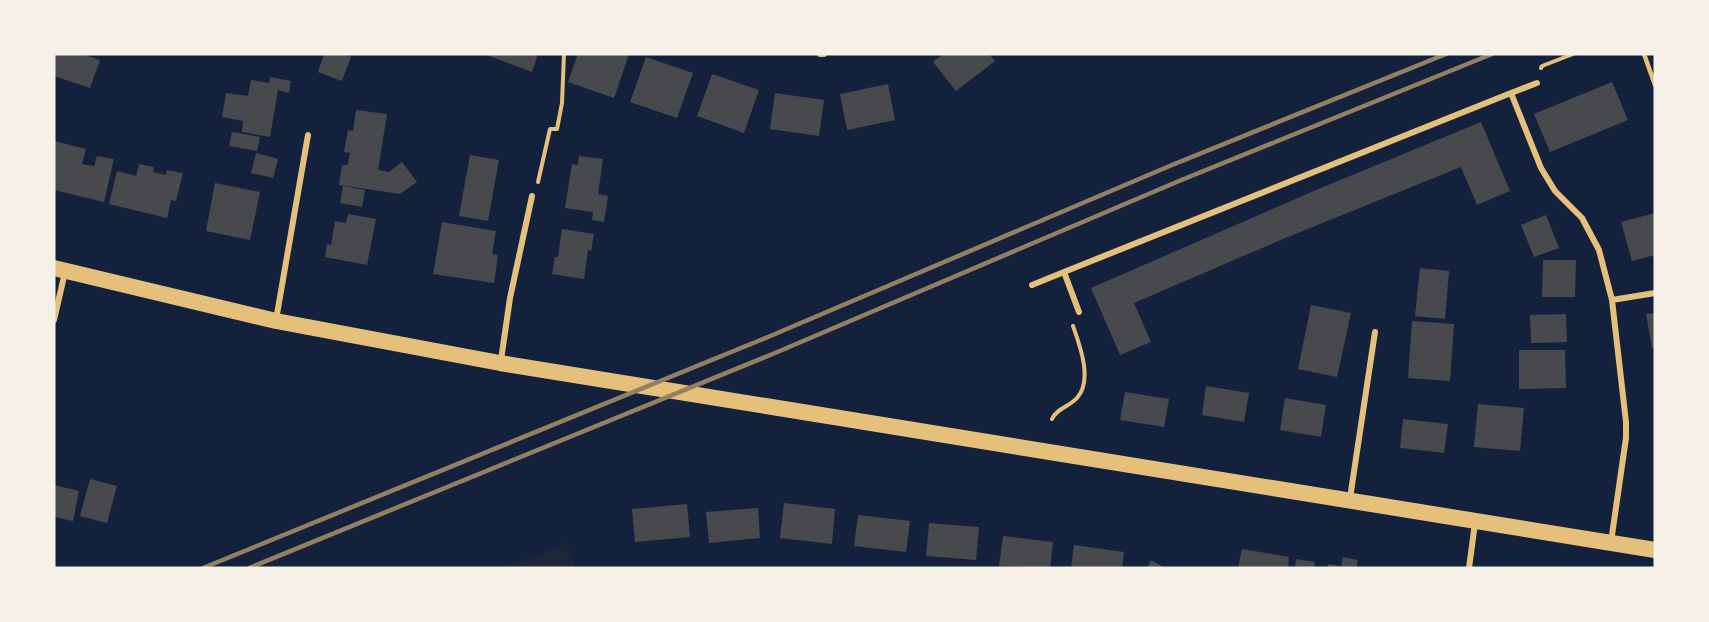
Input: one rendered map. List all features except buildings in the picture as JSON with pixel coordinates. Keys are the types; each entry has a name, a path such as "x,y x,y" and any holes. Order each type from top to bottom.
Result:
{"highway":[{"path":"60,269 276,321 500,363 1655,550"}],"street":[{"path":"1032,285 1537,83"},
{"path":"1511,93 1541,168 1555,191 1582,218 1592,234 1606,271 1612,300 1626,422 1626,438 1611,543"},
{"path":"276,321 308,135"},
{"path":"500,363 510,298 532,196"},
{"path":"54,320 60,269"},
{"path":"1064,272 1079,312"},
{"path":"1612,300 1655,293"},
{"path":"1350,502 1375,332"},
{"path":"1469,568 1475,522"}],"lane":[{"path":"1644,54 1655,85"}],"path":[{"path":"532,196 537,188 550,129 557,129 562,103 564,54"},
{"path":"1537,83 1542,66 1573,54"},
{"path":"1052,419 1059,410 1076,400 1082,385 1084,360 1072,325 1079,312"}],"shaded area":[{"path":"567,543 576,568 501,568"}],"railway":[{"path":"203,568 768,337 1172,165 1446,54"},
{"path":"249,568 775,353 1179,181 1492,54"}]}
